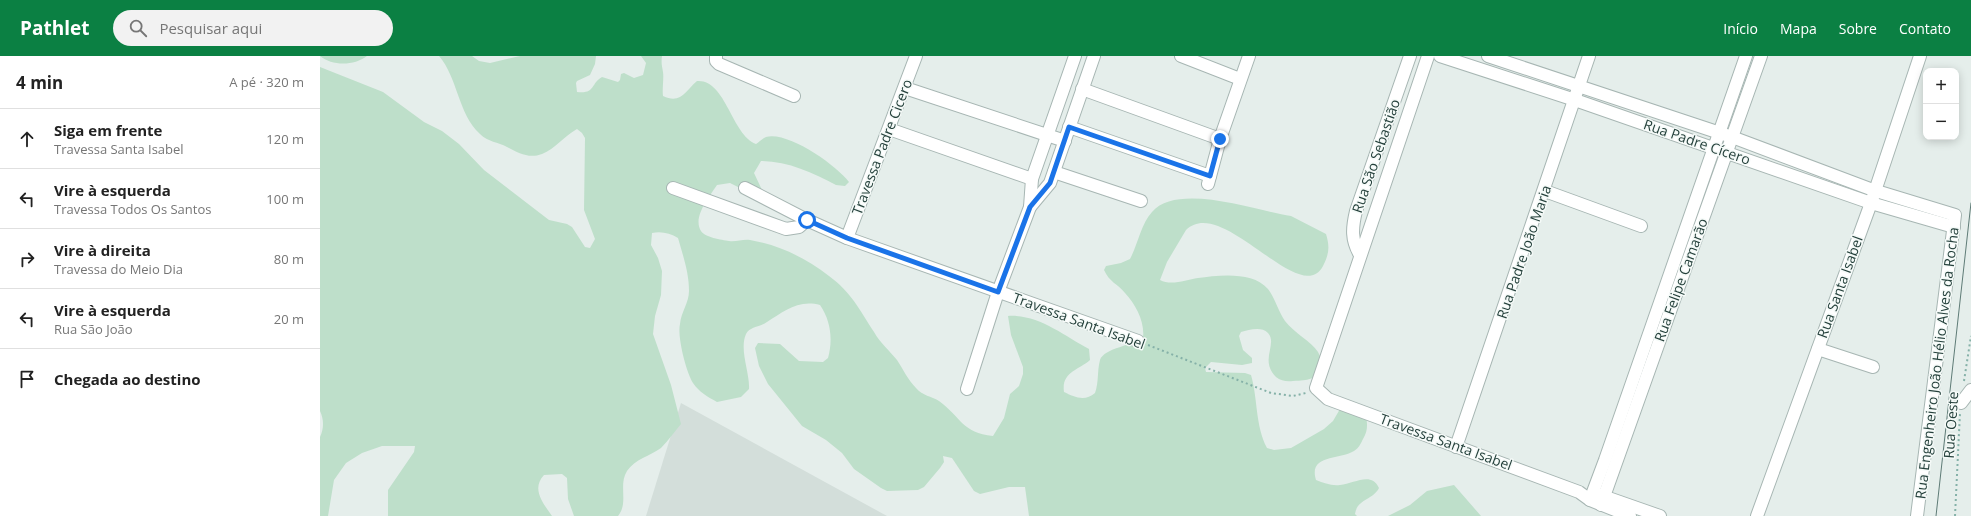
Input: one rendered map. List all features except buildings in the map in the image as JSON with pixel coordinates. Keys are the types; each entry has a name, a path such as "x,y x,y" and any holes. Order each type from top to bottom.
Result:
{"street":[{"name":"Travessa Padre Cicero","path":"847,238 916,56"},
{"path":"967,389 998,292 1030,207 1032,179 1075,56"},
{"path":"1030,207 1050,183 1094,56"},
{"path":"1181,56 1240,79"},
{"path":"1069,127 1209,180 1220,139 1249,56"},
{"name":"Rua São Sebastião","path":"1360,255 1353,241 1352,230 1356,211 1410,56"},
{"name":"Rua São Sebastião","path":"1312,391 1428,56"},
{"name":"Rua Padre Cícero","path":"1440,56 1575,100 1871,203 1954,227"},
{"name":"Rua Padre Cícero","path":"1488,56 1732,137 1873,190 1952,213"},
{"name":"Rua Padre João Maria","path":"1456,446 1545,191 1590,56"},
{"name":"Rua Felipe Camarão","path":"1597,498 1746,56"},
{"name":"Rua Felipe Camarão","path":"1597,498 1761,56"},
{"name":"Rua Santa Isabel","path":"1758,516 1871,203 1873,190 1920,56"},
{"path":"716,59 794,96"},
{"path":"905,88 1048,134 1065,141"},
{"path":"1082,89 1220,139"},
{"path":"889,129 1032,179"},
{"path":"1054,172 1141,202"},
{"path":"673,188 786,229 799,227 807,220"},
{"name":"Travessa Santa Isabel","path":"745,188 807,220 847,238 1138,341"},
{"path":"1545,191 1641,226"},
{"name":"Rua Engenheiro João Hélio Alves da Rocha","path":"1917,516 1956,217 1952,213"},
{"path":"1818,349 1873,367"},
{"path":"1960,403 1971,390"},
{"name":"Travessa Santa Isabel","path":"1312,391 1579,492 1660,516"},
{"name":"Travessa Santa Isabel","path":"1597,498 1630,516"}],"path":[{"name":"Rua Oeste","path":"1955,516 1960,403 1971,336"},
{"name":"Travessa Santa Isabel","path":"1138,341 1271,393 1292,396 1312,391"}],"shaded area":[{"path":"681,403 887,516 646,516"}],"green space":[{"path":"320,56 367,56 356,62 343,64 331,62"},
{"path":"439,56 472,56 479,61 490,63 520,56 596,56 595,64 590,75 577,81 576,83 577,92 583,92 590,90 602,77 618,82 621,74 624,73 634,78 643,75 646,63 641,56 662,56 663,96 674,99 679,98 697,81 707,83 722,97 740,130 747,138 756,144 766,137 786,139 799,144 823,159 834,167 849,182 845,186 836,185 791,165 761,161 754,173 762,190 740,188 730,183 717,185 700,213 699,225 701,231 709,237 722,240 750,240 771,245 792,253 820,269 837,282 849,295 876,336 897,360 908,378 919,391 939,401 968,428 975,432 993,436 1004,418 1010,394 1019,386 1023,374 1023,367 1011,335 1008,316 1030,318 1050,326 1089,349 1090,360 1068,376 1065,380 1064,392 1080,398 1091,396 1095,393 1099,364 1103,356 1107,352 1143,338 1143,326 1136,308 1122,290 1109,278 1104,270 1106,266 1121,263 1130,259 1142,228 1152,212 1164,203 1180,199 1198,199 1218,201 1291,216 1326,234 1328,243 1327,258 1323,266 1312,275 1297,273 1279,264 1239,237 1219,226 1201,223 1186,230 1167,262 1160,280 1174,283 1198,278 1225,275 1245,277 1262,283 1273,296 1285,321 1318,352 1324,369 1307,380 1289,381 1276,377 1271,371 1269,364 1271,337 1265,331 1255,329 1241,332 1239,336 1243,350 1252,358 1252,363 1242,365 1211,362 1205,368 1206,372 1245,373 1251,375 1260,430 1267,448 1274,450 1291,448 1324,429 1333,421 1340,409 1365,414 1367,430 1359,447 1348,454 1321,462 1317,466 1315,472 1316,480 1337,485 1367,479 1376,483 1379,488 1373,495 1359,505 1355,514 1357,516 1029,516 1025,487 1009,487 980,494 974,491 952,458 943,456 944,462 924,487 918,490 887,491 854,469 842,453 826,440 802,426 768,384 759,366 755,348 758,343 780,344 799,361 823,362 828,358 831,338 829,324 820,305 798,305 747,332 744,340 744,354 749,389 741,397 717,402 695,386 690,378 683,354 679,330 688,300 689,291 685,264 678,238 659,232 652,233 651,245 658,258 662,271 661,295 655,316 653,334 671,385 681,424 661,448 634,463 627,471 623,482 623,505 618,516 574,516 568,499 567,478 562,474 544,475 538,485 538,491 542,501 552,516 388,516 388,490 414,452 415,446 382,446 362,453 346,463 334,480 328,516 320,516 320,437 323,424 320,411 320,67 383,92 424,122 442,131 459,144 484,170 549,220 567,224 572,227 585,247 590,248 595,239 584,210 585,138 582,133 577,129 547,152 533,156 519,153 504,145 486,139 473,126 467,116 450,75"},
{"path":"1454,485 1481,516 1388,516 1410,505 1427,491"}],"tram line":[{"path":"1936,516 1971,203"}],"route":[{"path":"807,220 847,238 998,292 1030,207 1050,183 1069,127 1210,176 1220,139"}]}
